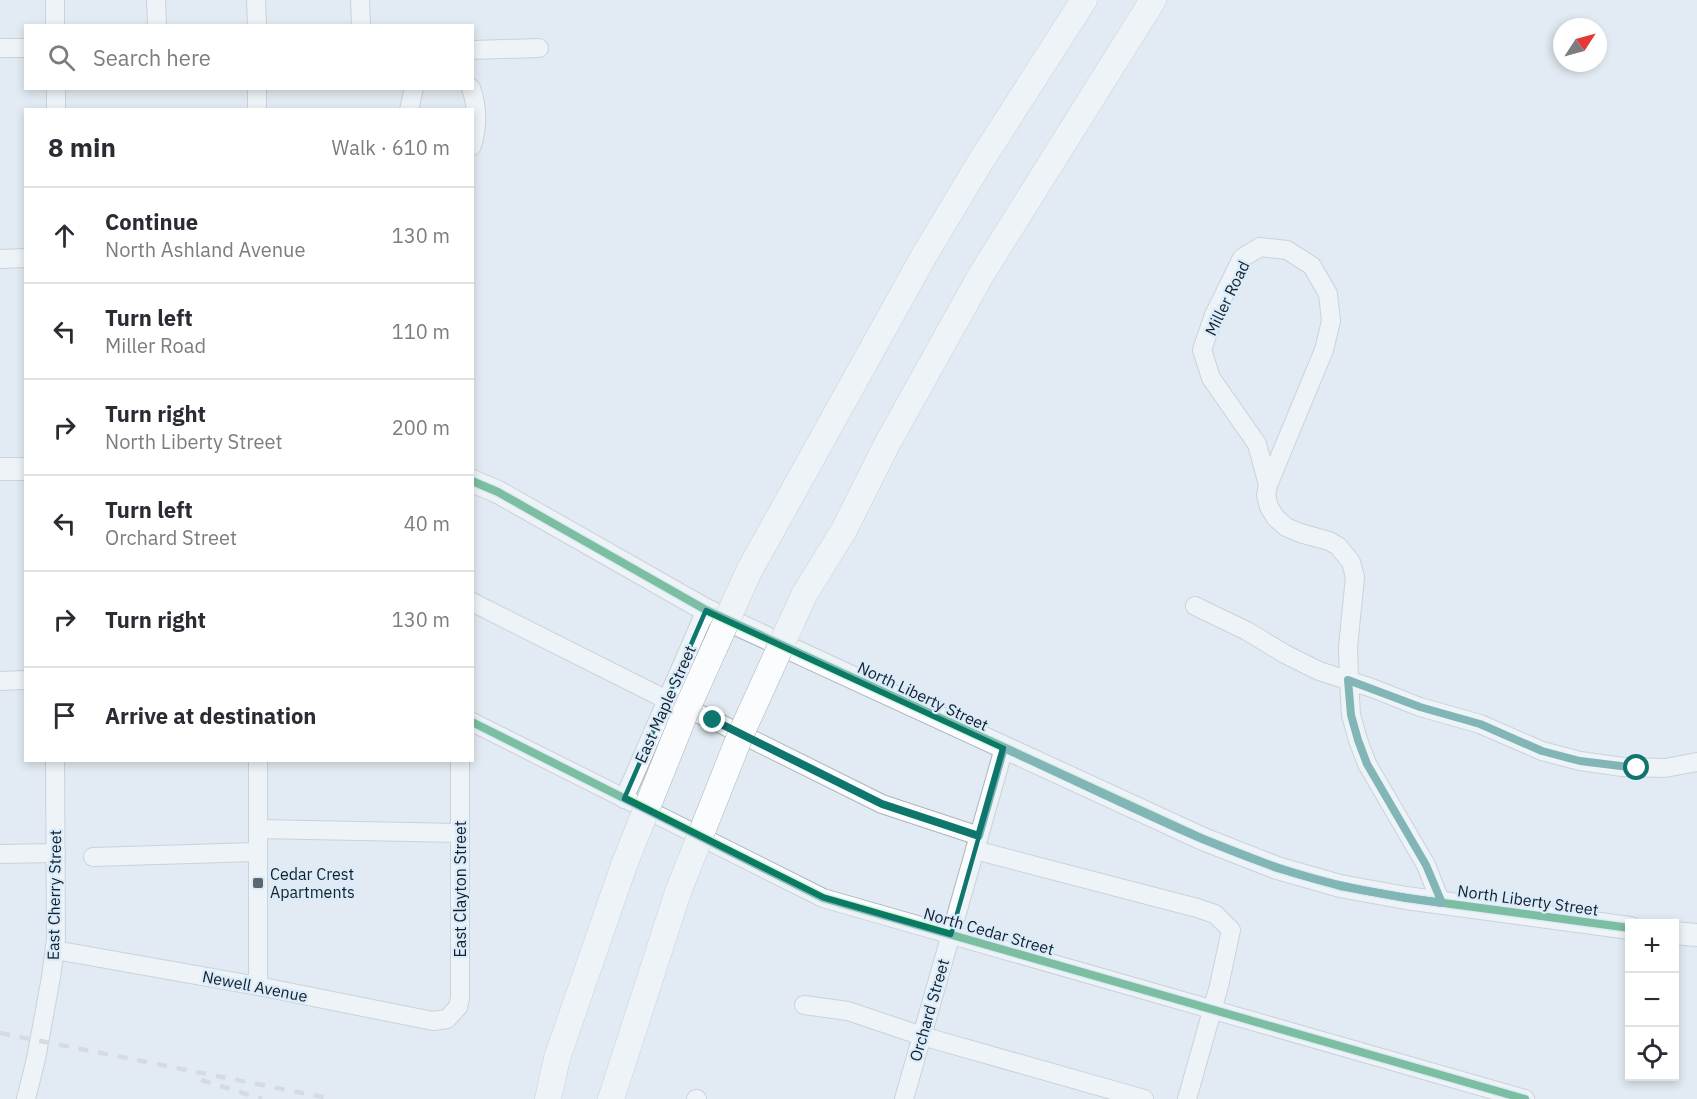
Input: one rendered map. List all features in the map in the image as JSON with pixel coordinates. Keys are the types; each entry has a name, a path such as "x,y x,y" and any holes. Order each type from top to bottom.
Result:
{"highway":[{"path":"548,1099 557,1058 624,865 685,714 748,571 924,254 1084,0"},
{"path":"614,1087 678,891 740,736 804,596 844,530 887,444 981,274 1153,0"}],"main road":[{"path":"0,470 24,470"},
{"name":"North Liberty Street","path":"474,482 498,492 706,610 1203,839 1278,868 1340,886 1442,903 1625,927"},
{"path":"1679,933 1697,935"}],"street":[{"path":"55,0 55,24"},
{"path":"156,0 157,24"},
{"path":"256,0 256,24"},
{"path":"360,0 361,24"},
{"path":"0,48 24,48"},
{"path":"474,50 539,48"},
{"path":"56,90 56,108"},
{"path":"257,90 257,108"},
{"path":"410,108 414,90"},
{"path":"472,90 477,115 474,134"},
{"name":"Miller Road","path":"1268,485 1257,444 1211,378 1202,350 1214,315 1242,258 1260,247 1287,250 1312,266 1328,294 1330,321 1324,350 1268,485 1266,495 1269,507 1286,527 1338,546 1354,569 1348,647 1351,715 1367,764 1426,865 1442,903"},
{"path":"0,259 24,258"},
{"path":"474,603 882,804 977,843 1215,914 1231,930 1187,1099"},
{"path":"1195,606 1247,631 1319,671 1420,707 1480,724 1542,751 1580,761 1651,769 1697,762"},
{"name":"East Maple Street","path":"624,799 706,610"},
{"path":"0,681 24,680"},
{"name":"North Cedar Street","path":"474,723 823,898 1525,1099"},
{"name":"Orchard Street","path":"904,1099 1004,748"},
{"name":"East Cherry Street","path":"26,1099 36,1059 55,950 55,762"},
{"path":"258,762 258,986"},
{"name":"East Clayton Street","path":"453,1015 460,998 460,762"},
{"path":"258,829 460,833"},
{"path":"93,857 258,852"},
{"path":"0,854 56,853"},
{"name":"Newell Avenue","path":"55,950 258,986 433,1022 441,1022 453,1015"},
{"path":"804,1005 848,1011 922,1036 1144,1099"}],"highlighted area":[{"path":"706,610 1004,748 951,935 823,898 624,799"}],"railway":[{"path":"0,1033 333,1099"},
{"path":"201,1080 262,1099"}],"cycle path":[{"path":"474,482 498,492 706,610 1203,839 1277,868 1340,886 1406,898 1625,927"},
{"path":"474,723 823,898 1525,1099"}],"place":[{"name":"Cedar Crest Apartments","path":"258,883"}],"route":[{"path":"713,720 882,804 979,836 1004,748 1241,855 1340,886 1442,903 1426,865 1367,764 1351,715 1348,680 1420,707 1480,724 1542,751 1580,761 1637,768"}]}
